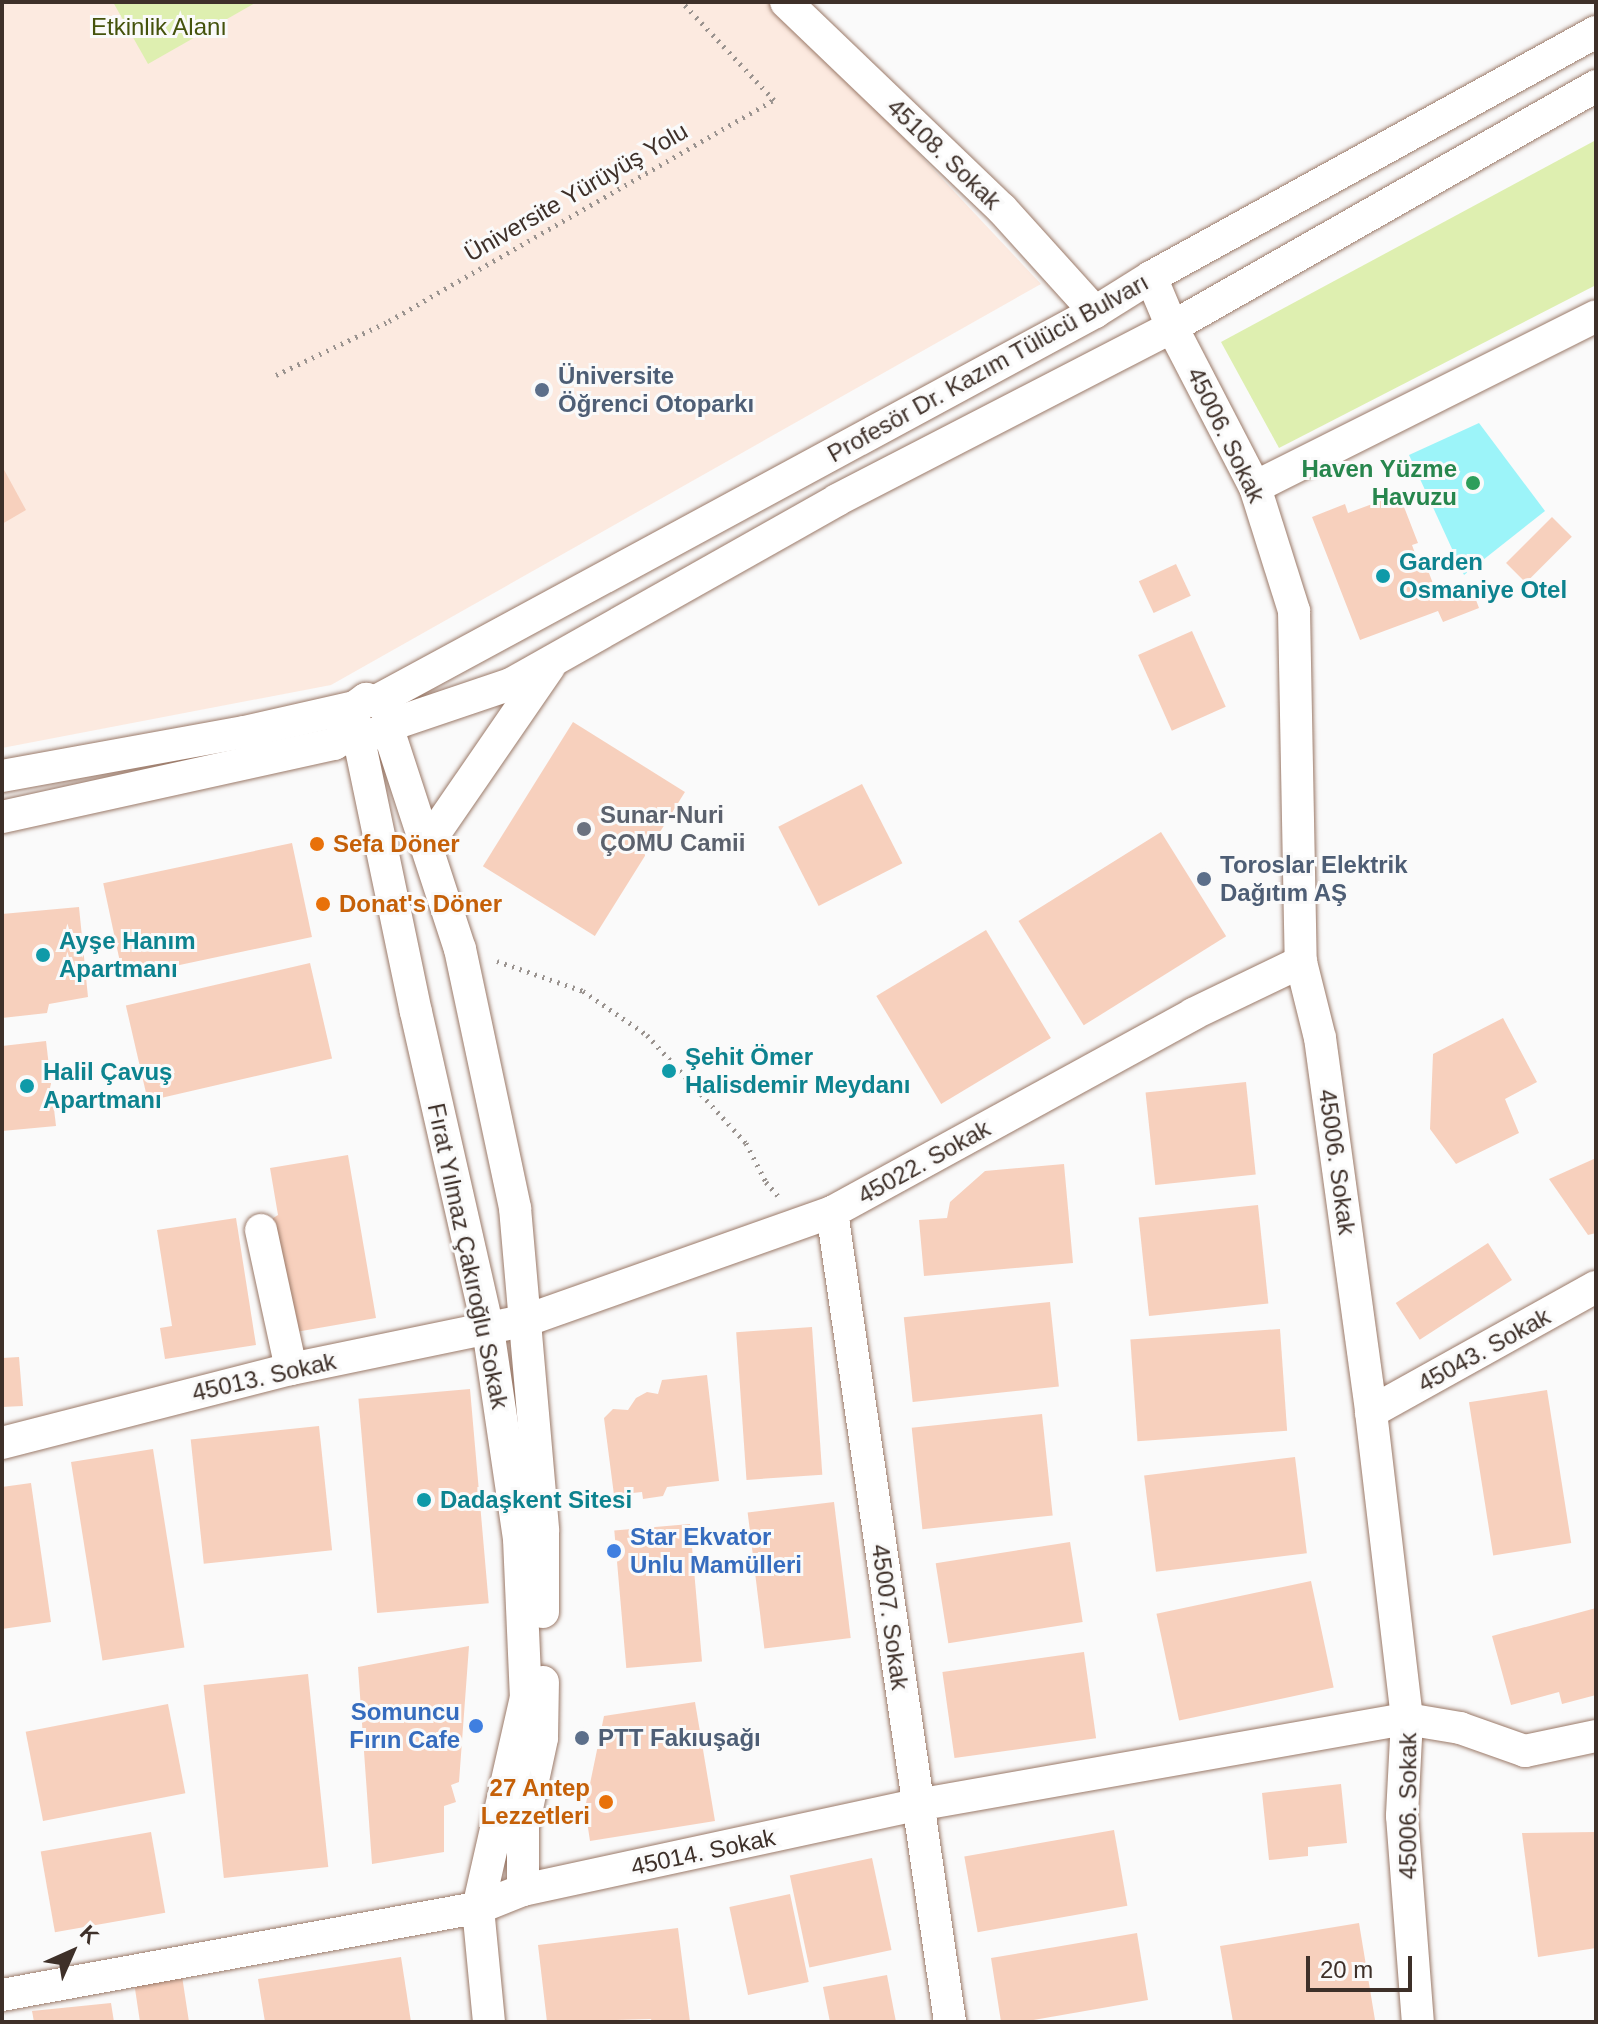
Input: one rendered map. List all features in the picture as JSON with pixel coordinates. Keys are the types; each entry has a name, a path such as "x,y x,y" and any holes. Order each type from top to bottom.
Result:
{"street":[{"name":"45108. Sokak","path":"786,2 1002,209 1095,312"},
{"name":"Profesör Dr. Kazım Tülücü Bulvarı","path":"2,817 334,744 364,718 1095,312 1151,277 1596,32"},
{"name":"Profesör Dr. Kazım Tülücü Bulvarı","path":"2,776 364,718 511,684 837,500 1172,327 1596,86"},
{"name":"45006. Sokak","path":"1151,277 1172,327 1255,487 1294,611 1301,962 1320,1038 1371,1412 1407,1719 1402,1816 1418,2022"},
{"path":"1255,487 1596,316"},
{"path":"426,846 554,660"},
{"name":"Fırat Yılmaz Çakıroğlu Sokak","path":"364,718 426,846 460,949 515,1208 543,1531 542,1738 523,1827 523,1890"},
{"name":"Fırat Yılmaz Çakıroğlu Sokak","path":"364,718 416,1012 488,1329 519,1539 526,1697 478,1908 489,2022"},
{"name":"45022. Sokak","path":"527,1320 818,1218 1193,1014 1301,962"},
{"name":"45007. Sokak","path":"818,1218 917,1805 950,2022"},
{"path":"261,1230 291,1369"},
{"name":"45043. Sokak","path":"1371,1412 1596,1287"},
{"name":"45013. Sokak","path":"2,1443 291,1369 527,1320"},
{"name":"45014. Sokak","path":"2,1995 478,1908 523,1890 917,1805 1407,1719 1460,1728 1525,1751 1596,1736"}],"path":[{"name":"Üniversite Yürüyüş Yolu","path":"276,375 389,321 774,100 682,2"},
{"path":"460,949 583,991 647,1035 746,1143 766,1182 818,1218"}],"shaded area":[{"path":"2,2 768,2 854,85 1041,284 331,685 2,748"}],"green space":[{"name":"Etkinlik Alanı","path":"113,2 257,2 148,64"},
{"path":"1596,140 1596,285 1279,448 1221,342"}],"water":[{"name":"Haven Yüzme Havuzu","path":"1479,423 1545,511 1464,575 1409,455"}],"building":[{"path":"2,466 26,510 2,524"},
{"name":"Garden Osmaniye Otel","path":"1399,494 1418,543 1412,545 1420,567 1426,565 1438,597 1470,584 1479,608 1443,622 1438,611 1360,640 1312,517 1345,504 1348,513"},
{"path":"1552,517 1572,537 1526,583 1506,563"},
{"path":"1176,564 1191,596 1154,613 1139,581"},
{"path":"1192,631 1226,707 1172,731 1138,655"},
{"name":"Sunar-Nuri ÇOMU Camii","path":"573,722 685,792 595,936 483,866"},
{"path":"862,784 902,863 819,906 778,827"},
{"path":"1161,832 1226,936 1084,1025 1019,921"},
{"path":"292,843 312,937 123,977 103,883"},
{"name":"Ayşe Hanım Apartmanı","path":"79,907 88,997 49,1004 47,1013 2,1018 2,914"},
{"path":"986,930 1051,1038 941,1104 876,996"},
{"path":"310,963 332,1058 148,1101 126,1006"},
{"path":"1503,1018 1537,1082 1505,1099 1519,1133 1456,1164 1430,1129 1433,1054"},
{"name":"Halil Çavuş Apartmanı","path":"46,1041 56,1126 2,1131 2,1046"},
{"path":"1246,1082 1256,1174 1155,1185 1146,1093"},
{"path":"348,1155 376,1318 290,1333 270,1220 278,1215 270,1168"},
{"path":"1596,1158 1596,1233 1588,1235 1549,1179"},
{"path":"1064,1164 1073,1263 924,1276 919,1220 947,1218 950,1202 985,1171"},
{"path":"1258,1205 1268,1303 1149,1316 1139,1218"},
{"path":"236,1218 256,1345 165,1359 160,1328 172,1326 157,1230"},
{"path":"1488,1243 1512,1280 1420,1340 1396,1303"},
{"path":"1050,1302 1059,1387 913,1402 904,1317"},
{"path":"812,1327 822,1475 747,1480 736,1332"},
{"path":"1280,1329 1287,1431 1137,1441 1130,1339"},
{"path":"19,1357 23,1406 2,1407 2,1358"},
{"path":"707,1375 719,1481 667,1487 663,1496 643,1499 642,1492 614,1495 604,1418 613,1409 628,1410 636,1398 647,1392 658,1394 662,1380"},
{"name":"Dadaşkent Sitesi","path":"470,1389 489,1603 377,1613 358,1399"},
{"path":"1547,1390 1571,1543 1493,1555 1469,1402"},
{"path":"1042,1414 1053,1515 922,1529 912,1428"},
{"path":"319,1426 332,1550 204,1564 191,1439"},
{"path":"153,1449 184,1648 102,1661 71,1462"},
{"path":"1295,1457 1307,1553 1156,1572 1144,1476"},
{"path":"31,1483 51,1622 2,1629 2,1487"},
{"path":"834,1502 851,1638 764,1649 748,1513"},
{"path":"690,1524 702,1661 626,1668 614,1531"},
{"path":"1070,1542 1083,1622 948,1643 936,1563"},
{"path":"1311,1581 1334,1688 1179,1720 1156,1614"},
{"path":"1596,1608 1596,1695 1562,1704 1559,1692 1511,1705 1492,1636"},
{"path":"469,1646 459,1782 451,1785 456,1802 444,1806 444,1852 372,1864 358,1667"},
{"path":"1084,1652 1096,1738 954,1758 942,1672"},
{"path":"308,1674 328,1867 224,1878 204,1685"},
{"path":"695,1702 715,1821 590,1841 585,1808 604,1716"},
{"path":"168,1704 185,1793 43,1821 26,1732"},
{"path":"1341,1784 1347,1843 1308,1847 1308,1856 1269,1860 1262,1793"},
{"path":"1114,1830 1127,1906 978,1932 964,1856"},
{"path":"151,1832 165,1913 55,1932 41,1851"},
{"path":"1596,1832 1596,1948 1538,1957 1522,1833"},
{"path":"872,1858 892,1950 809,1967 790,1875"},
{"path":"790,1894 809,1982 748,1995 729,1907"},
{"path":"1359,1923 1375,2020 1233,2022 1220,1946"},
{"path":"678,1928 690,2022 652,2022 651,2019 547,2022 538,1945"},
{"path":"1137,1933 1148,2000 1022,2022 1001,2022 991,1958"},
{"path":"401,1957 411,2022 265,2022 258,1979"},
{"path":"887,1975 896,2022 830,2022 823,1987"},
{"path":"182,1976 189,2022 140,2022 134,1982"},
{"path":"111,2003 114,2022 34,2022 32,2011"}],"place":[{"name":"Üniversite Öğrenci Otoparkı","path":"542,390"},
{"name":"Haven Yüzme Havuzu","path":"1473,483"},
{"name":"Garden Osmaniye Otel","path":"1383,576"},
{"name":"Sunar-Nuri ÇOMU Camii","path":"584,829"},
{"name":"Sefa Döner","path":"317,844"},
{"name":"Toroslar Elektrik Dağıtım AŞ","path":"1204,879"},
{"name":"Donat's Döner","path":"323,904"},
{"name":"Ayşe Hanım Apartmanı","path":"43,955"},
{"name":"Şehit Ömer Halisdemir Meydanı","path":"669,1071"},
{"name":"Halil Çavuş Apartmanı","path":"27,1086"},
{"name":"Dadaşkent Sitesi","path":"424,1500"},
{"name":"Star Ekvator Unlu Mamülleri","path":"614,1551"},
{"name":"Somuncu Fırın Cafe","path":"476,1726"},
{"name":"PTT Fakıuşağı","path":"582,1738"},
{"name":"27 Antep Lezzetleri","path":"606,1802"}]}
